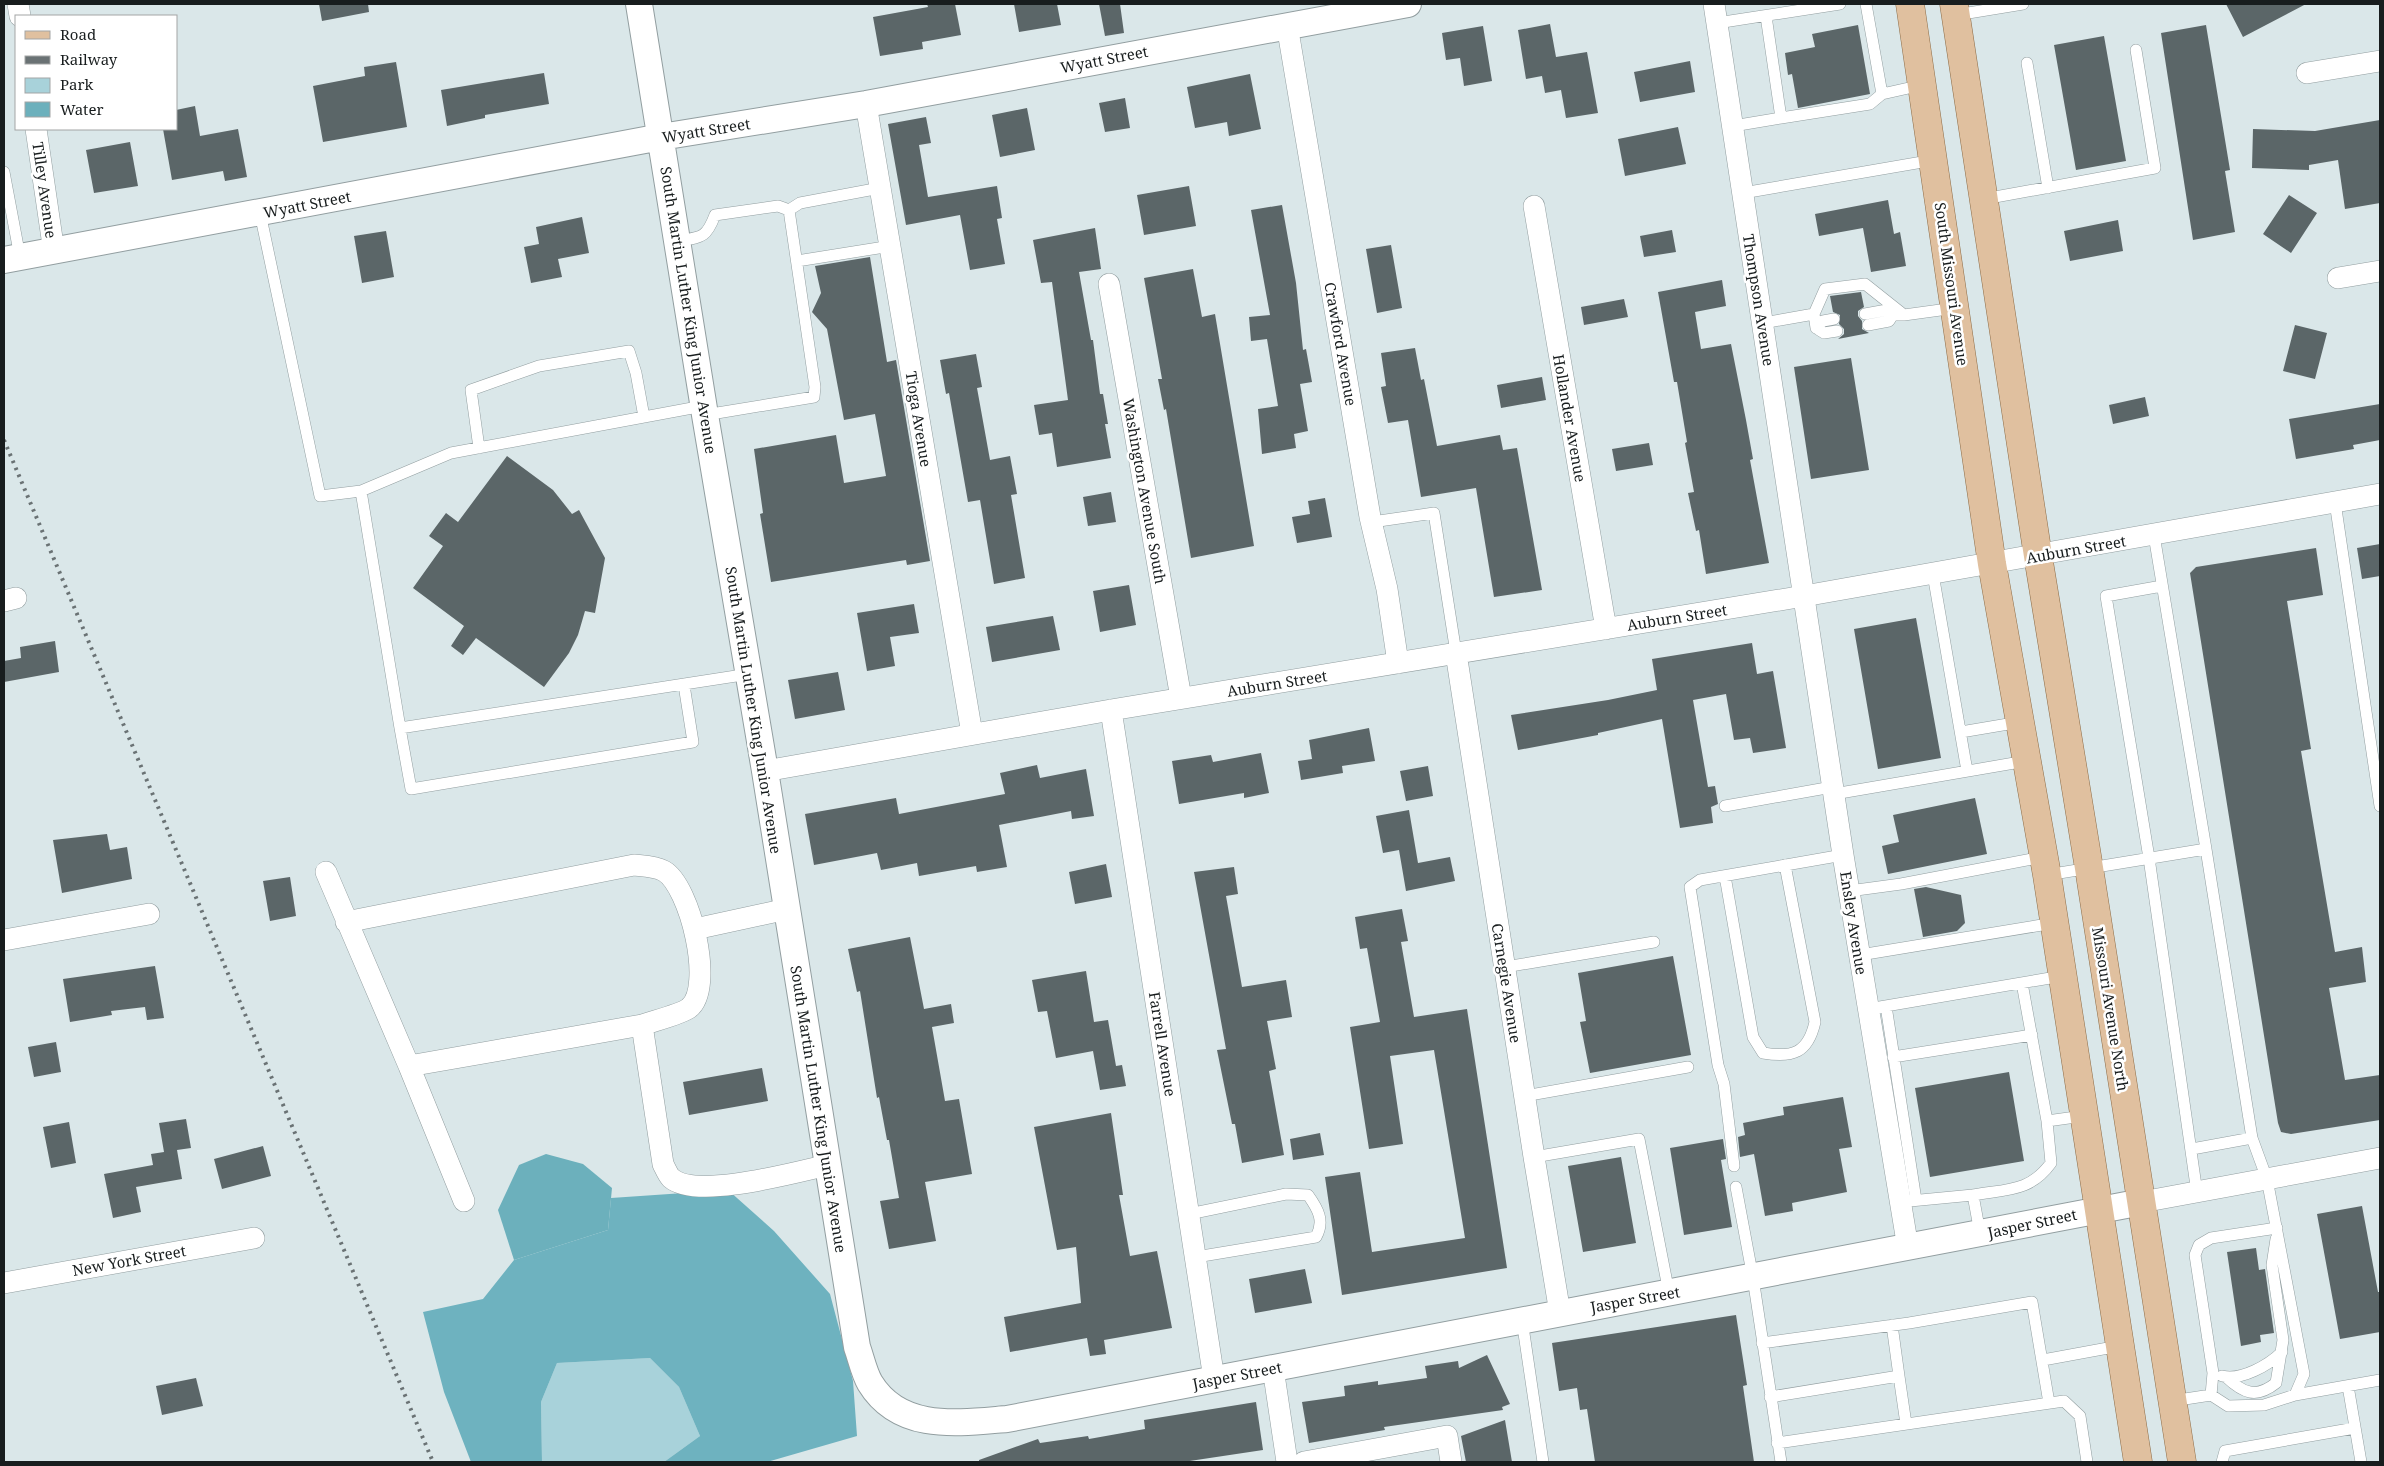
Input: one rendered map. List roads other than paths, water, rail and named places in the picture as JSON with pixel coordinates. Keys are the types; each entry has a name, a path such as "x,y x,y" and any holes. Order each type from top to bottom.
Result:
{"main road":[{"name":"South Missouri Avenue","path":"1910,4 1992,564"},
{"path":"1955,9 2038,556"},
{"name":"Missouri Avenue North","path":"2038,556 2182,1462"},
{"path":"1992,564 2045,866 2097,1210 2138,1462"}],"street":[{"name":"South Martin Luther King Junior Avenue","path":"639,4 857,1347 870,1383 890,1407"},
{"name":"Wyatt Street","path":"12,259 661,137 866,104 1408,4"},
{"name":"Thompson Avenue","path":"1716,14 1804,596"},
{"name":"Crawford Avenue","path":"1287,25 1372,522 1387,589 1398,663"},
{"path":"2308,73 2380,61"},
{"name":"Tioga Avenue","path":"866,104 972,734"},
{"name":"Tilley Avenue","path":"36,130 54,252"},
{"name":"Hollander Avenue","path":"1534,206 1606,629"},
{"path":"2338,278 2380,271"},
{"name":"Washington Avenue South","path":"1109,284 1181,698"},
{"name":"Auburn Street","path":"765,771 1181,698 1992,564 2380,494"},
{"name":"Ensley Avenue","path":"1804,596 1860,956 1877,1008 1908,1201 1908,1248"},
{"name":"Carnegie Avenue","path":"1456,653 1524,1096 1560,1313"},
{"name":"Farrell Avenue","path":"1111,710 1214,1379"},
{"path":"346,922 634,865 650,866 664,871 676,883 695,929 700,969 699,994 689,1008 642,1025 409,1066"},
{"path":"326,872 464,1201"},
{"path":"695,929 787,910"},
{"path":"4,940 149,914"},
{"path":"642,1025 663,1164 671,1178 694,1187 718,1187 828,1165"},
{"name":"Jasper Street","path":"890,1407 916,1420 957,1424 1007,1419 1522,1320 1753,1278 2097,1210 2380,1158"},
{"name":"New York Street","path":"4,1283 254,1238"},
{"path":"1273,1368 1287,1462"},
{"path":"1313,1462 1447,1436 1451,1462"}],"lane":[{"path":"1716,14 1766,16 1840,4"},
{"path":"1866,4 1882,94"},
{"path":"1955,9 2023,4"},
{"path":"1766,16 1781,118"},
{"path":"1984,199 2155,168 2136,50"},
{"path":"2027,63 2048,188"},
{"path":"1733,126 1870,104 1882,94 1922,85"},
{"path":"1743,193 1934,160"},
{"path":"4,172 12,259"},
{"path":"789,210 800,203 880,188"},
{"path":"677,241 698,238 709,231 715,215 778,206 789,210"},
{"path":"260,213 320,496 361,492 451,453 644,417 814,397 789,210"},
{"path":"797,261 891,246"},
{"path":"1837,331 1824,333 1816,328 1814,314 1825,289 1865,284 1899,315"},
{"path":"1866,319 1889,321 1899,315 1955,308"},
{"path":"1762,323 1814,314"},
{"path":"1816,328 1823,321 1834,319"},
{"path":"479,448 471,390 540,366 629,351 636,373 644,417"},
{"path":"361,492 411,789 693,742 684,684"},
{"path":"2335,502 2380,806"},
{"path":"1372,522 1434,513 1456,653"},
{"path":"2154,535 2252,1138 2267,1179 2304,1374 2295,1395"},
{"path":"1933,574 1967,771"},
{"path":"2162,586 2106,596 2149,858 2197,1193"},
{"path":"400,728 749,674"},
{"path":"1960,732 2020,722"},
{"path":"1725,806 2026,761"},
{"path":"1849,891 2045,866 2089,868 2206,849"},
{"path":"1734,1166 1724,1084 1718,1065 1690,887 1695,882 1843,855"},
{"path":"1725,876 1754,1037 1763,1053 1778,1056 1803,1049 1811,1039 1815,1022 1785,865"},
{"path":"1860,956 2054,923"},
{"path":"1505,967 1654,942"},
{"path":"2022,982 2047,1120 2051,1163 2041,1177 2028,1185 1973,1195 1908,1201 1893,1057 1877,1008 2022,982 2062,976"},
{"path":"1893,1057 2032,1035"},
{"path":"1524,1096 1688,1068"},
{"path":"2047,1120 2083,1116"},
{"path":"2192,1149 2252,1138"},
{"path":"1534,1158 1639,1139 1669,1293"},
{"path":"1736,1187 1753,1278 1780,1462"},
{"path":"1189,1214 1286,1194 1308,1196 1320,1210 1321,1228 1316,1237 1196,1257"},
{"path":"1973,1195 1980,1234"},
{"path":"2226,1377 2238,1389 2249,1392 2268,1390 2276,1383 2283,1340 2272,1266 2277,1228"},
{"path":"2211,1395 2213,1373 2195,1255 2199,1245 2211,1238 2277,1228"},
{"path":"1762,1343 1909,1323 2032,1302 2049,1403"},
{"path":"1522,1320 1543,1462"},
{"path":"1892,1325 1906,1424"},
{"path":"2043,1360 2119,1346"},
{"path":"2213,1373 2226,1377 2241,1375 2272,1362 2282,1352"},
{"path":"1770,1397 1899,1376"},
{"path":"2172,1401 2211,1395 2228,1406 2264,1405 2295,1395 2380,1380"},
{"path":"2348,1386 2361,1462"},
{"path":"1777,1443 2064,1401 2080,1416 2087,1462"},
{"path":"2222,1462 2225,1451 2355,1428"}],"water":[{"path":"546,1154 583,1164 612,1188 608,1230 514,1260 498,1210 519,1165"}],"railway":[{"path":"4,440 433,1462"}]}
